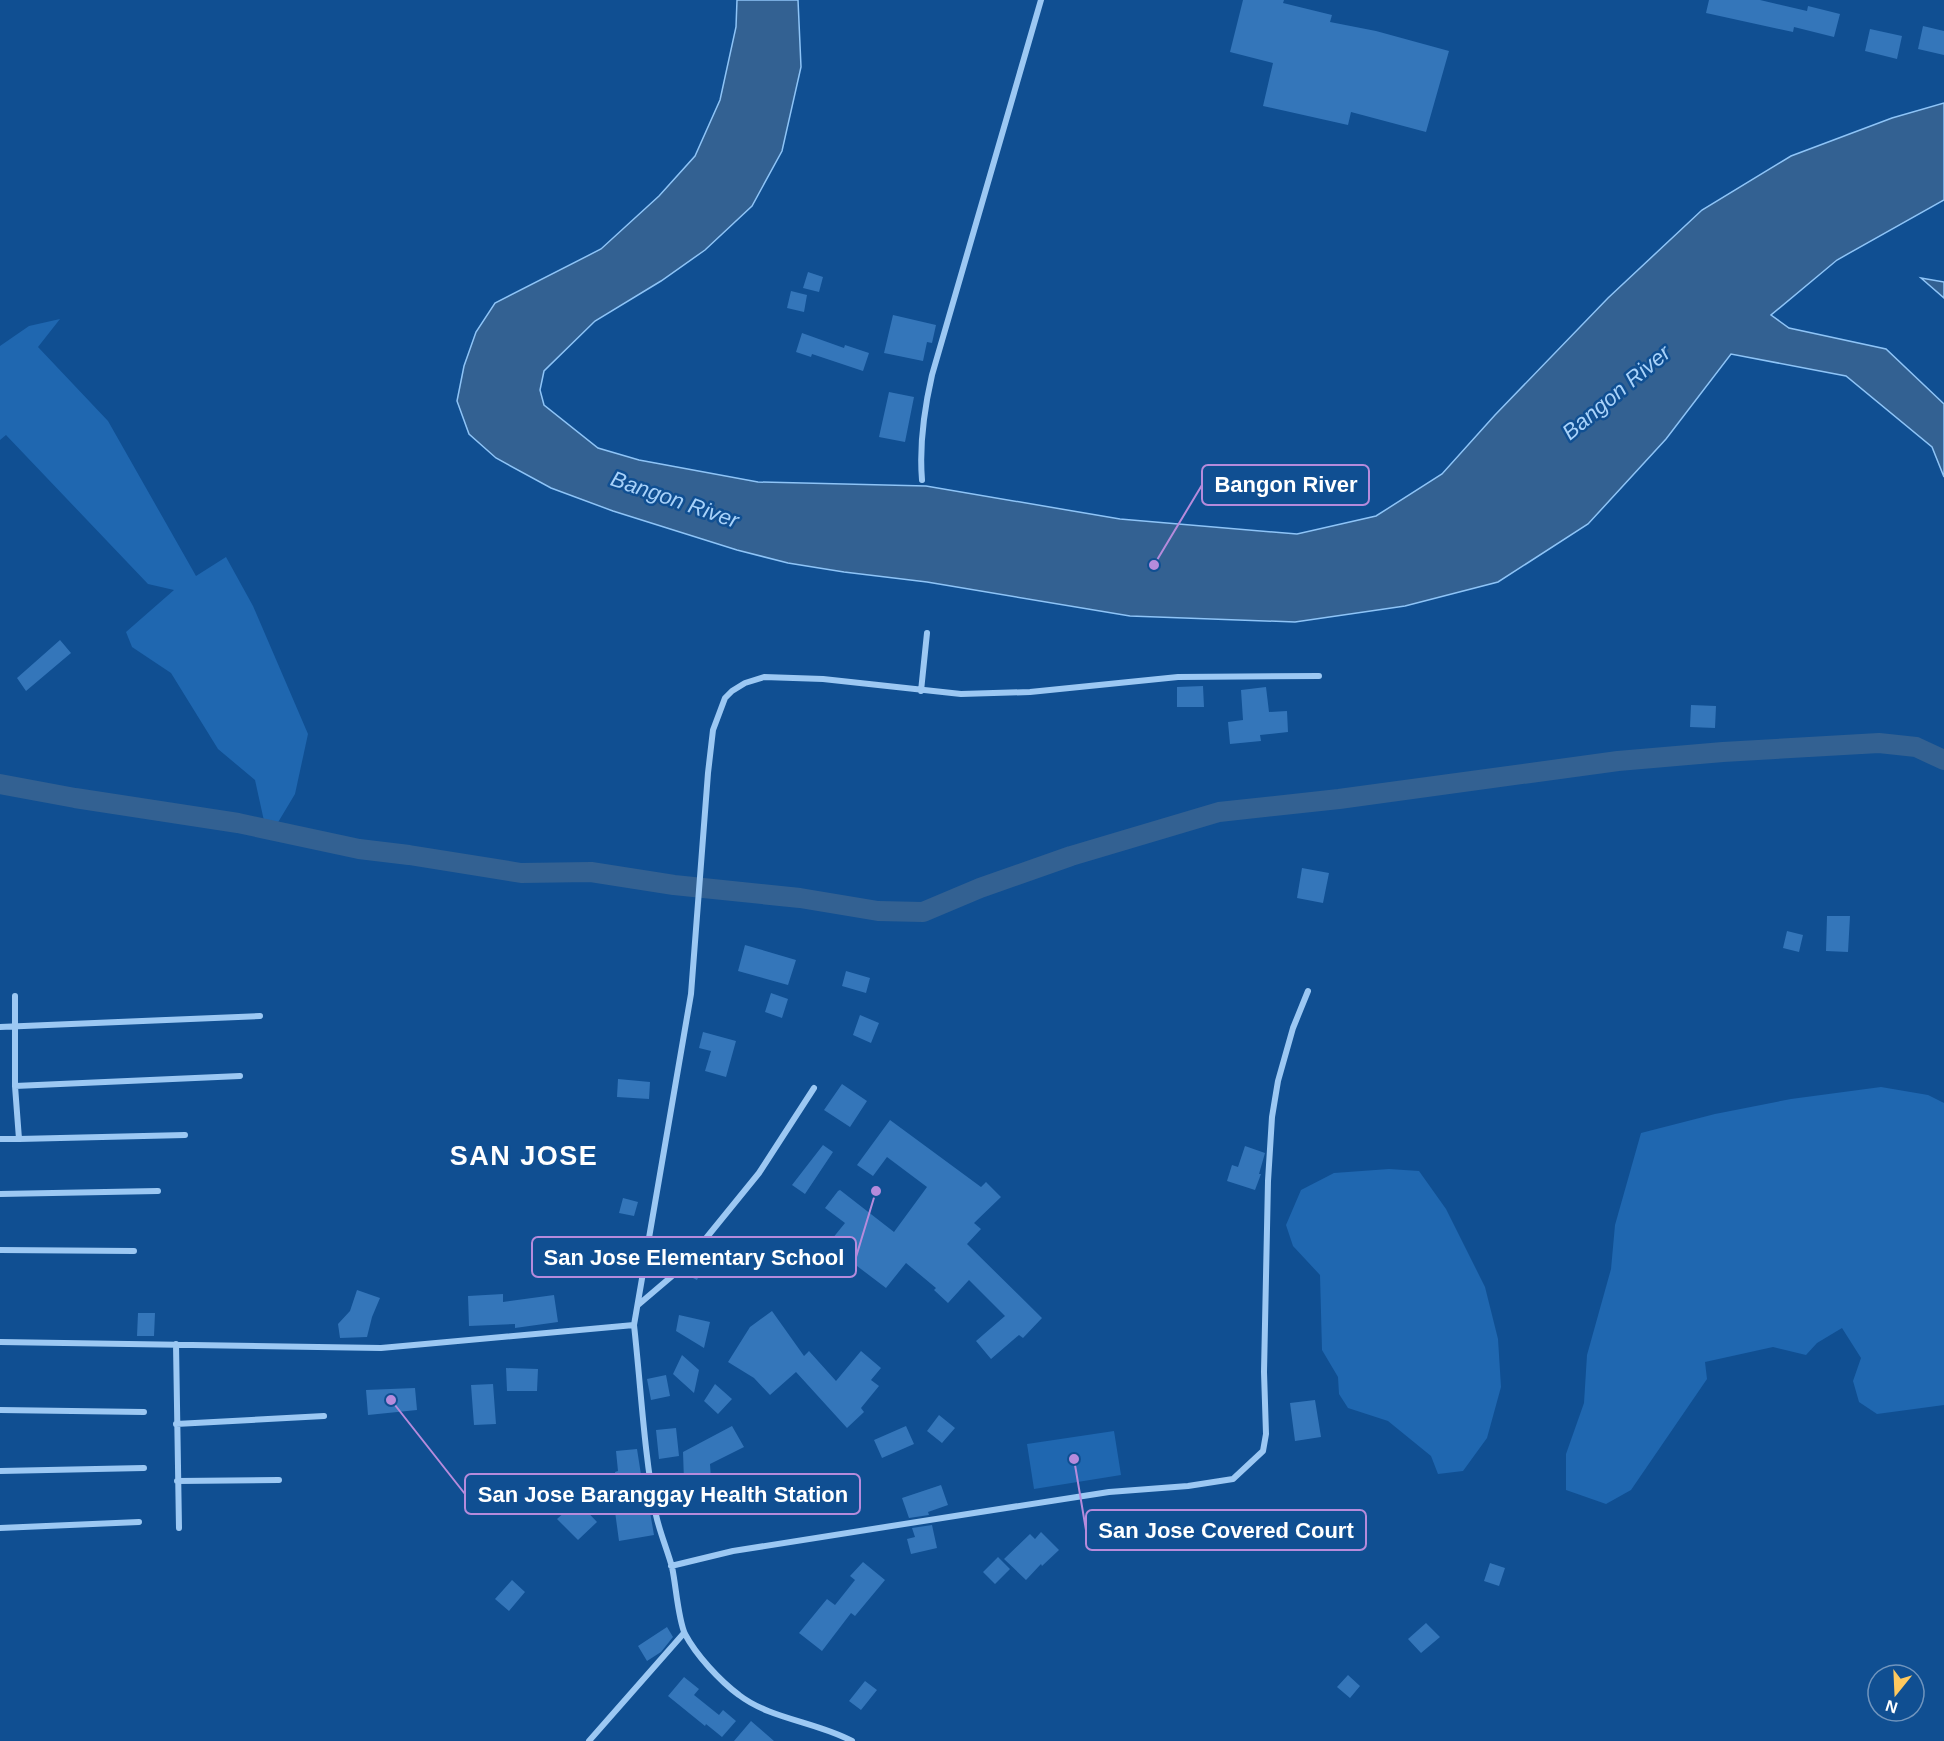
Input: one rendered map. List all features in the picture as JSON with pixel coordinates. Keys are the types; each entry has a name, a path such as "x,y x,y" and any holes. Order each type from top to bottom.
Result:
{"street":[{"path":"922,480 920,456 922,426 932,375 1041,0"},
{"path":"921,691 927,633"},
{"path":"852,1741 803,1721 771,1712 740,1696 708,1666 684,1633 671,1566 662,1540 656,1511 647,1448 634,1325 691,994 708,773 713,730 725,698 745,682 764,677 794,677 962,694 1019,693 1178,677 1319,676"},
{"path":"671,1566 733,1551 1109,1492 1188,1486 1233,1479 1263,1451 1266,1434 1264,1372 1272,1118 1281,1070 1293,1028 1308,991"},
{"path":"15,996 15,1086 19,1139"},
{"path":"0,1027 260,1016"},
{"path":"15,1086 240,1076"},
{"path":"694,1253 759,1173 814,1088"},
{"path":"0,1139 185,1135"},
{"path":"0,1194 158,1191"},
{"path":"0,1250 134,1251"},
{"path":"637,1306 678,1271"},
{"path":"0,1342 381,1348 634,1325"},
{"path":"176,1344 179,1528"},
{"path":"0,1410 144,1412"},
{"path":"176,1424 324,1416"},
{"path":"0,1471 144,1468"},
{"path":"177,1481 279,1480"},
{"path":"0,1528 139,1522"},
{"path":"589,1741 684,1633"}],"shaded area":[{"path":"60,319 38,347 108,421 196,576 226,557 253,606 308,734 295,794 268,839 255,780 218,749 171,673 132,647 126,632 174,590 148,584 6,435 0,440 0,346 29,326"},
{"path":"1881,1087 1928,1095 1944,1103 1944,1405 1877,1414 1859,1402 1853,1381 1861,1358 1842,1328 1817,1343 1806,1355 1773,1347 1705,1362 1707,1379 1631,1490 1606,1504 1566,1490 1566,1454 1584,1403 1587,1355 1611,1269 1615,1225 1641,1133 1715,1114 1791,1099"},
{"path":"1389,1169 1419,1171 1446,1209 1485,1287 1498,1339 1501,1387 1487,1438 1463,1471 1438,1474 1431,1456 1388,1421 1348,1408 1339,1394 1338,1377 1322,1350 1320,1275 1293,1246 1286,1225 1301,1190 1334,1173"},
{"path":"1114,1431 1121,1475 1034,1489 1027,1444"}],"water":[{"path":"737,0 798,0 801,67 782,151 752,206 705,250 661,281 595,321 544,371 540,390 544,405 598,448 639,460 758,482 926,486 1120,519 1297,534 1376,516 1442,474 1495,415 1608,298 1702,210 1791,156 1892,118 1944,103 1944,200 1837,260 1771,315 1789,328 1886,349 1944,404 1944,477 1932,447 1846,376 1731,354 1666,439 1588,524 1498,582 1405,606 1295,622 1130,616 927,582 788,563 737,550 613,511 551,488 496,458 469,434 457,401 464,366 476,332 495,303 601,249 659,196 695,156 720,100 736,27"},
{"path":"1921,278 1944,282 1944,298"}],"building":[{"path":"1243,0 1284,0 1283,3 1332,15 1330,22 1376,31 1449,51 1426,132 1351,112 1348,125 1263,106 1273,63 1230,52"},
{"path":"1709,0 1760,0 1807,11 1808,6 1840,14 1834,37 1794,27 1793,32 1706,13"},
{"path":"1923,26 1944,31 1944,55 1918,49"},
{"path":"1870,29 1902,36 1897,59 1865,51"},
{"path":"808,272 823,277 819,292 803,288"},
{"path":"791,291 807,295 804,312 787,308"},
{"path":"893,315 936,325 932,343 927,342 923,361 884,353"},
{"path":"802,333 844,348 845,345 869,353 863,371 812,354 811,357 796,352"},
{"path":"889,392 914,397 905,442 879,437"},
{"path":"60,640 71,653 26,691 17,678"},
{"path":"1203,686 1204,707 1177,707 1177,687"},
{"path":"1266,687 1269,712 1287,711 1288,732 1260,735 1261,741 1230,744 1228,722 1243,720 1241,690"},
{"path":"1691,705 1716,706 1715,728 1690,727"},
{"path":"1302,868 1329,873 1323,903 1297,898"},
{"path":"1827,916 1850,916 1848,952 1826,951"},
{"path":"1787,931 1803,935 1799,952 1783,948"},
{"path":"745,945 796,960 788,985 738,971"},
{"path":"846,971 870,978 866,993 842,986"},
{"path":"771,993 788,999 782,1018 765,1012"},
{"path":"860,1015 879,1023 871,1043 853,1035"},
{"path":"703,1032 736,1041 726,1077 705,1071 711,1051 699,1048"},
{"path":"618,1079 650,1082 649,1099 617,1097"},
{"path":"842,1084 867,1101 850,1127 824,1110"},
{"path":"890,1120 981,1187 986,1182 1001,1197 974,1223 981,1229 967,1244 1042,1318 1023,1338 1019,1335 991,1359 976,1341 1005,1316 969,1280 948,1303 934,1290 936,1288 906,1263 886,1288 828,1244 845,1223 825,1208 838,1191 840,1190 894,1232 927,1187 887,1157 873,1176 857,1165"},
{"path":"823,1145 833,1152 805,1194 792,1185"},
{"path":"1245,1146 1265,1153 1255,1190 1227,1181 1232,1165 1238,1167"},
{"path":"623,1198 638,1202 634,1216 619,1213"},
{"path":"670,1242 689,1251 691,1257 695,1258 699,1255 707,1259 697,1280 683,1273 680,1266 673,1269 660,1263"},
{"path":"357,1290 380,1298 367,1337 340,1338 338,1324 350,1311"},
{"path":"503,1294 503,1302 554,1295 558,1322 515,1328 515,1324 469,1326 468,1296"},
{"path":"772,1311 804,1356 809,1351 836,1381 861,1351 881,1368 871,1380 879,1386 861,1408 864,1412 847,1428 796,1372 770,1395 754,1378 728,1362 750,1327"},
{"path":"138,1313 155,1313 154,1336 137,1336"},
{"path":"679,1315 710,1322 704,1348 676,1331"},
{"path":"682,1355 699,1370 694,1393 673,1374"},
{"path":"506,1368 538,1369 537,1391 507,1391"},
{"path":"666,1375 670,1396 651,1400 647,1379"},
{"path":"493,1384 496,1424 474,1425 471,1385"},
{"path":"715,1384 732,1399 718,1414 704,1401"},
{"path":"415,1388 417,1410 368,1415 366,1390"},
{"path":"1315,1400 1321,1437 1295,1441 1290,1403"},
{"path":"939,1415 955,1428 942,1443 927,1431"},
{"path":"732,1426 744,1447 710,1464 711,1479 684,1481 683,1452"},
{"path":"906,1426 914,1444 882,1458 874,1440"},
{"path":"676,1428 679,1456 659,1459 656,1430"},
{"path":"637,1449 647,1513 650,1512 654,1535 619,1541 611,1482 616,1481 615,1472 618,1471 616,1451"},
{"path":"941,1485 948,1505 928,1512 929,1515 909,1518 902,1498"},
{"path":"577,1501 597,1522 578,1540 557,1519"},
{"path":"932,1525 937,1548 911,1554 907,1539 915,1537 912,1528"},
{"path":"1041,1532 1059,1550 1026,1580 1004,1559 1030,1534 1035,1539"},
{"path":"998,1557 1010,1569 995,1584 983,1572"},
{"path":"863,1562 885,1580 855,1616 851,1613 822,1651 799,1633 827,1599 835,1605 855,1580 850,1576"},
{"path":"1490,1563 1505,1568 1499,1586 1484,1581"},
{"path":"512,1580 525,1592 509,1611 495,1599"},
{"path":"1426,1623 1440,1637 1421,1653 1408,1639"},
{"path":"667,1627 673,1637 661,1652 647,1661 638,1646"},
{"path":"1348,1675 1360,1686 1350,1698 1337,1687"},
{"path":"684,1677 699,1689 694,1695 719,1715 723,1710 736,1721 722,1737 668,1696"},
{"path":"865,1681 877,1690 861,1710 849,1701"},
{"path":"751,1721 774,1741 734,1741"}],"waterway":[{"path":"0,784 238,823 359,849 521,873 591,872 674,885 800,898 878,911 923,912 980,888 1071,856 1219,812 1339,799 1618,761 1723,752 1879,743 1916,747 1944,760"}],"tunnel":[{"path":"678,1271 694,1253"}],"place":[{"name":"Bangon River","path":"1154,565"},
{"name":"San Jose Elementary School","path":"876,1191"},
{"name":"San Jose Baranggay Health Station","path":"391,1400"},
{"name":"San Jose Covered Court","path":"1074,1459"}],"district":[{"name":"SAN JOSE","path":"524,1156"}]}
